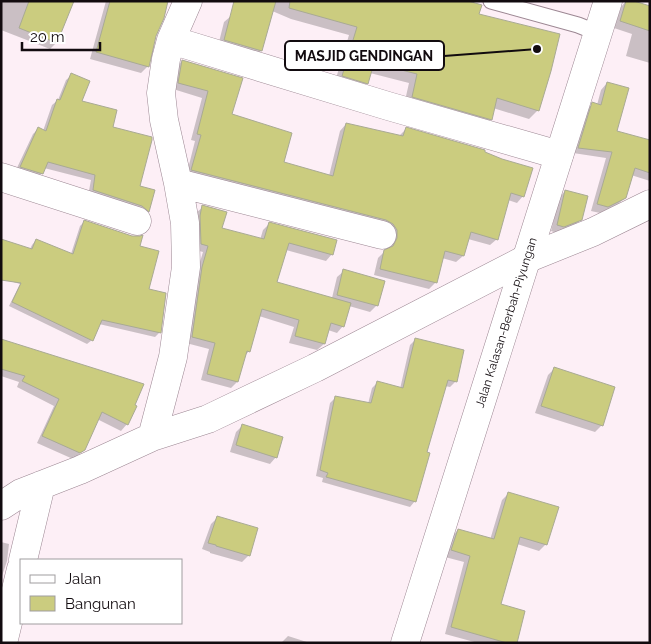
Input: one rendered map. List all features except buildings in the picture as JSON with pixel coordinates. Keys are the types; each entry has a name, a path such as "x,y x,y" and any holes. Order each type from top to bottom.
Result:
{"street":[{"path":"152,437 173,358 186,267 184,224 178,183 164,120 161,93 171,40 188,1"},
{"name":"Jalan Kalasan-Berbah-Piyungan","path":"405,643 608,1"},
{"path":"171,40 388,106 559,155"},
{"path":"1,177 136,221"},
{"path":"178,183 382,235"},
{"path":"23,559 20,497 152,437 208,419 315,368 526,259 593,232 650,204"},
{"path":"3,643 20,573"}],"lane":[{"path":"491,1 578,25 598,33"}],"place":[{"name":"MASJID GENDINGAN","path":"537,49"}]}
